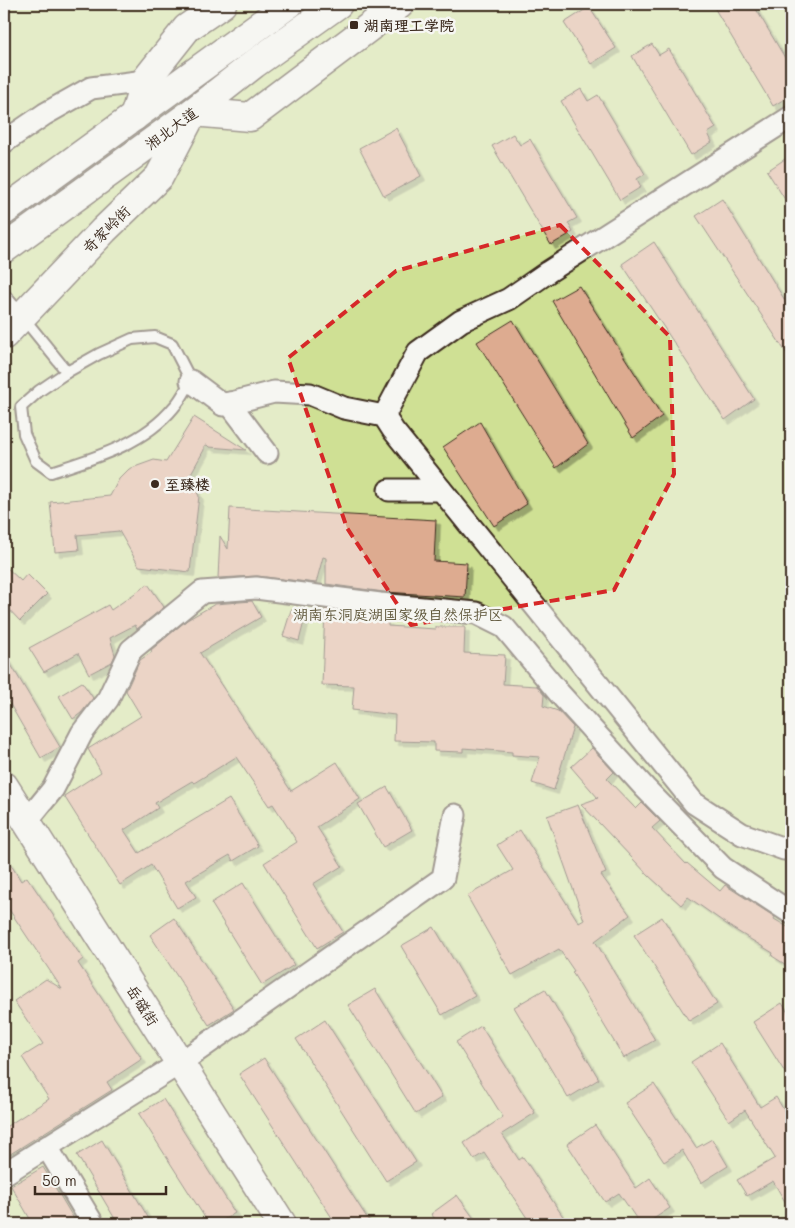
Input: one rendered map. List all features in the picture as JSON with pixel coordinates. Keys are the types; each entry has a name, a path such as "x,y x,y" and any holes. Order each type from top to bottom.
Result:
{"main road":[{"path":"134,117 145,81 187,28 222,4"},
{"name":"湘北大道","path":"4,211 289,4"},
{"name":"湘北大道","path":"4,249 338,4"},
{"path":"193,112 250,116 400,4"},
{"path":"145,81 203,66"},
{"name":"奇家岭街","path":"12,326 159,176 193,112"},
{"name":"岳磁街","path":"4,786 282,1224"}],"street":[{"path":"4,142 44,114 91,88 145,81"},
{"path":"384,416 418,352 461,321 509,299 548,272 791,117"},
{"path":"191,380 223,404 274,392 310,394 344,408 384,416 393,430 694,803 742,834 784,849 791,848"},
{"path":"230,403 267,453"},
{"path":"389,490 442,490"},
{"path":"27,822 53,789 82,732 108,699 131,650 202,592 256,588 380,604 476,613 504,627 559,693 638,780 723,868 791,913"},
{"path":"4,1174 180,1063 443,878 456,815"},
{"path":"47,1147 93,1224"}],"lane":[{"path":"4,294 12,326 67,372"},
{"path":"155,337 172,344 191,380 175,407 145,432 108,453 51,472 36,461 24,434 21,407 39,391 67,372 132,339 155,337"}],"highlighted area":[{"path":"560,225 670,337 674,474 614,590 411,625 347,528 288,358 396,271"}],"green space":[{"name":"湖南东洞庭湖国家级自然保护区","path":"4,4 791,4 791,1224 4,1224"}],"building":[{"path":"712,4 753,4 791,68 791,95 773,106"},
{"path":"589,7 616,48 591,64 564,23"},
{"path":"652,44 659,55 669,49 716,128 708,133 712,142 691,155 632,56"},
{"path":"581,89 588,101 598,95 645,174 637,179 641,187 620,200 561,101"},
{"path":"396,128 421,176 384,196 359,148"},
{"path":"513,134 520,145 530,139 577,218 568,223 573,232 551,245 492,146"},
{"path":"791,155 791,209 767,171"},
{"path":"722,199 791,310 791,360 696,216"},
{"path":"654,242 754,399 725,420 622,264"},
{"path":"579,286 662,416 633,438 552,301"},
{"path":"513,320 588,444 556,468 477,342"},
{"name":"至臻楼","path":"194,417 246,450 204,446 204,450 189,477 199,496 190,572 139,566 119,531 77,535 79,550 55,552 50,502 110,496 119,479 129,469 154,460 166,462"},
{"path":"480,422 527,504 494,526 443,447"},
{"path":"230,508 436,520 434,561 467,563 465,597 384,592 326,584 326,558 323,557 316,583 257,576 218,578 220,536 228,549"},
{"path":"4,565 21,581 27,574 47,594 20,621 4,604"},
{"path":"148,584 164,607 137,629 135,625 110,638 115,655 112,662 89,674 78,653 44,672 29,648 108,605 111,610"},
{"path":"252,601 261,617 200,653 291,791 337,762 360,799 317,827 342,866 313,884 343,932 317,948 264,863 297,842 273,804 269,806 236,757 194,783 192,781 155,803 158,808 124,830 139,853 229,799 258,846 233,861 230,855 186,881 196,897 177,908 151,865 120,885 64,796 101,772 88,749 141,716 126,691 140,660 152,652 151,650 187,620 215,604"},
{"path":"325,609 371,615 371,620 388,621 388,626 436,629 436,627 465,627 464,653 505,655 503,684 537,686 544,695 543,706 558,711 573,727 554,790 532,783 540,757 512,755 512,752 463,748 463,752 434,751 434,742 394,741 395,715 352,710 354,686 322,685"},
{"path":"291,610 306,614 299,641 283,636"},
{"path":"4,653 60,747 41,758 4,694"},
{"path":"82,682 93,698 81,713 73,719 59,696"},
{"path":"592,748 614,772 607,779 636,809 642,803 660,821 652,828 686,864 720,891 725,885 791,929 791,968 772,956 773,953 732,928 688,897 681,905 649,876 581,804 598,798 571,767"},
{"path":"387,787 412,830 383,847 358,804"},
{"path":"578,805 606,873 601,875 630,915 595,941 655,1040 624,1058 572,972 574,971 559,949 512,975 467,896 513,870 497,845 520,830 579,923 584,920 547,816"},
{"path":"4,854 21,881 27,877 83,959 78,963 142,1059 107,1082 112,1090 4,1158 4,1128 49,1099 22,1057 43,1044 14,1001 46,979 62,989 4,902"},
{"path":"243,883 294,965 262,985 211,903"},
{"path":"662,917 717,1004 689,1021 634,935"},
{"path":"174,918 234,1009 209,1025 150,935"},
{"path":"434,927 475,996 442,1015 401,946"},
{"path":"375,989 442,1097 416,1114 348,1005"},
{"path":"545,989 599,1079 568,1098 514,1007"},
{"path":"782,1003 791,1018 791,1082 753,1022"},
{"path":"325,1020 416,1162 386,1181 296,1039"},
{"path":"481,1026 535,1113 502,1134 519,1160 523,1157 568,1224 531,1224 484,1153 474,1159 464,1143 503,1117 456,1042"},
{"path":"720,1043 760,1107 776,1097 791,1122 791,1212 773,1181 747,1196 737,1180 775,1158 745,1110 729,1121 691,1062"},
{"path":"264,1058 371,1224 336,1224 239,1074"},
{"path":"654,1084 696,1148 712,1139 728,1166 701,1183 682,1150 664,1162 625,1103"},
{"path":"163,1099 235,1213 217,1224 209,1224 139,1114"},
{"path":"595,1125 636,1188 650,1178 670,1208 646,1224 640,1224 619,1193 605,1202 567,1144"},
{"path":"102,1140 152,1224 118,1224 77,1155"},
{"path":"43,1167 77,1224 33,1224 11,1186"},
{"path":"457,1195 478,1224 439,1224 431,1214"}],"place":[{"name":"湖南理工学院","path":"354,25"},
{"name":"至臻楼","path":"155,484"}]}
